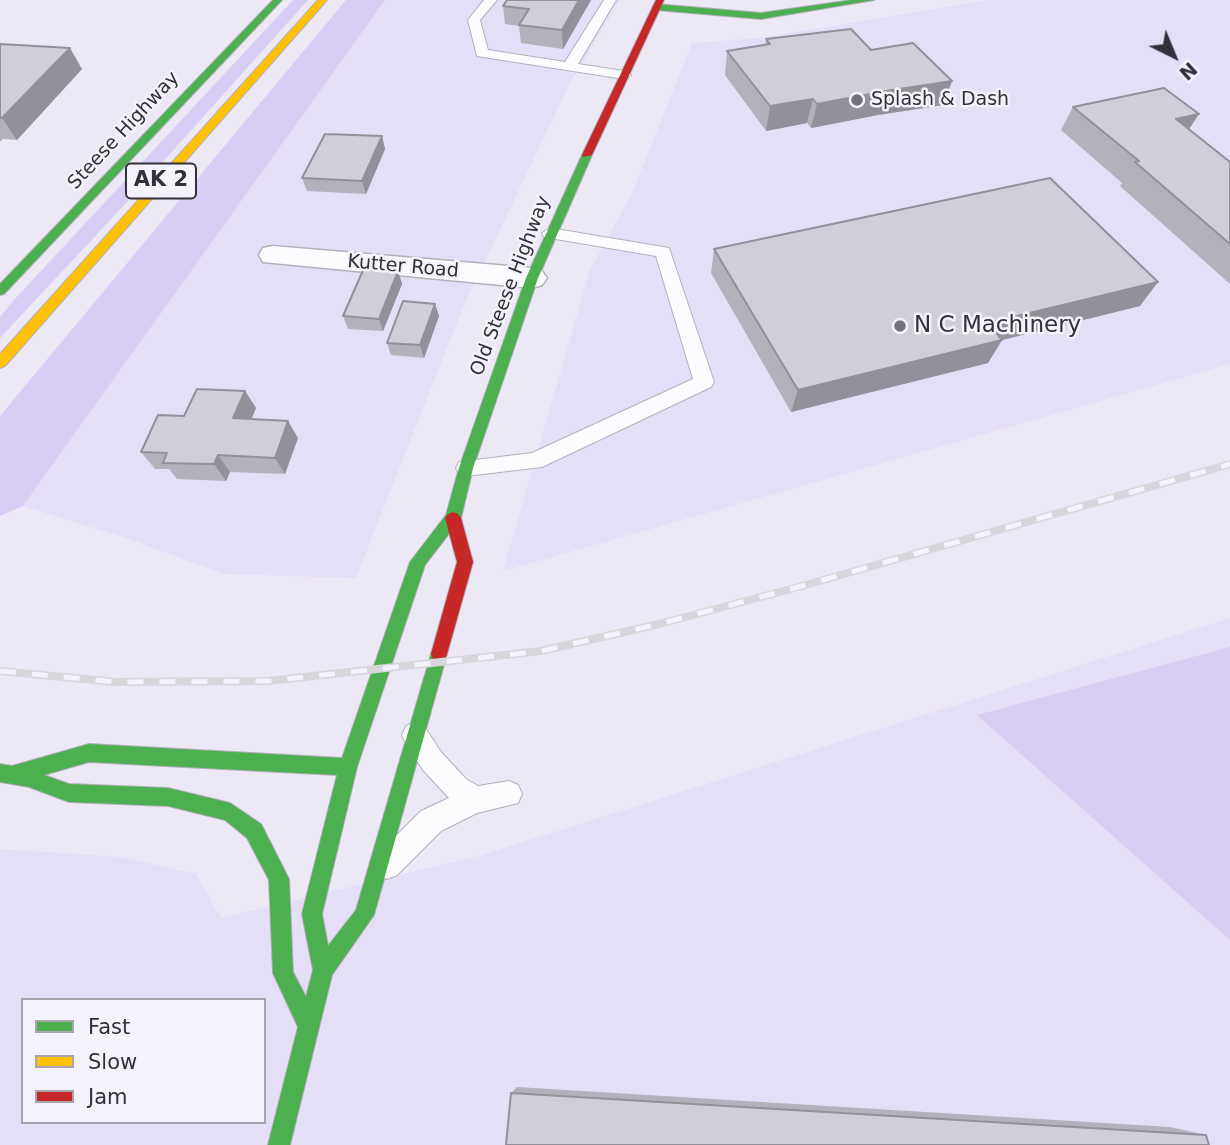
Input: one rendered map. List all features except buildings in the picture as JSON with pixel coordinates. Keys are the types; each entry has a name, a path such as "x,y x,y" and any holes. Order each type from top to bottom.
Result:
{"main road":[{"name":"Steese Highway","path":"0,291 278,0"},
{"name":"AK 2","path":"0,363 323,0"},
{"path":"658,4 761,16 870,0"},
{"name":"Old Steese Highway","path":"323,970 312,914 348,767 418,562 453,518 466,468 532,278 658,4"},
{"name":"Old Steese Highway","path":"279,1145 323,970 364,915 364,880 415,735 465,562 453,518"},
{"path":"7,774 89,753 284,762 348,767 358,792"},
{"path":"7,774 69,793 167,797 230,812 254,831 278,879 284,973 308,1025"}],"street":[{"name":"Kutter Road","path":"273,255 532,278"}],"lane":[{"path":"491,0 474,20 482,53 624,75"},
{"path":"569,68 610,0"},
{"path":"466,468 534,461 704,382 663,252 551,233"},
{"path":"415,735 432,761 457,788 475,800"},
{"path":"364,880 430,821 475,800 509,794"}],"shaded area":[{"path":"293,0 308,0 127,202 0,338 0,317 13,301"},
{"path":"346,0 385,0 23,506 0,516 0,416"},
{"path":"385,0 620,0 569,85 463,307 356,578 224,574 129,539 23,506"},
{"path":"987,0 1230,0 1230,364 503,571 590,270 631,195 692,43 760,38"},
{"path":"1230,618 1230,1145 0,1145 0,849 120,857 196,874 221,918 479,856"},
{"path":"1230,647 1230,940 977,715"}],"railway":[{"path":"0,671 116,682 268,681 541,651 659,624 802,586 1230,464"}],"traffic: fast":[{"path":"0,291 278,0"},
{"path":"656,7 761,16 870,0"},
{"path":"323,970 312,914 348,767 418,562 453,518 466,468 532,278 587,155"},
{"path":"279,1145 323,970 364,915 439,654"},
{"path":"14,774 89,753 348,767"},
{"path":"0,773 29,778 69,793 168,797 230,812 254,831 279,879 283,973 308,1025"}],"traffic: slow":[{"path":"0,363 323,0"}],"traffic: jam":[{"path":"587,155 660,0"},
{"path":"439,654 465,562 453,518"}],"place":[{"name":"Splash & Dash","path":"857,100"},
{"name":"N C Machinery","path":"900,326"}]}
